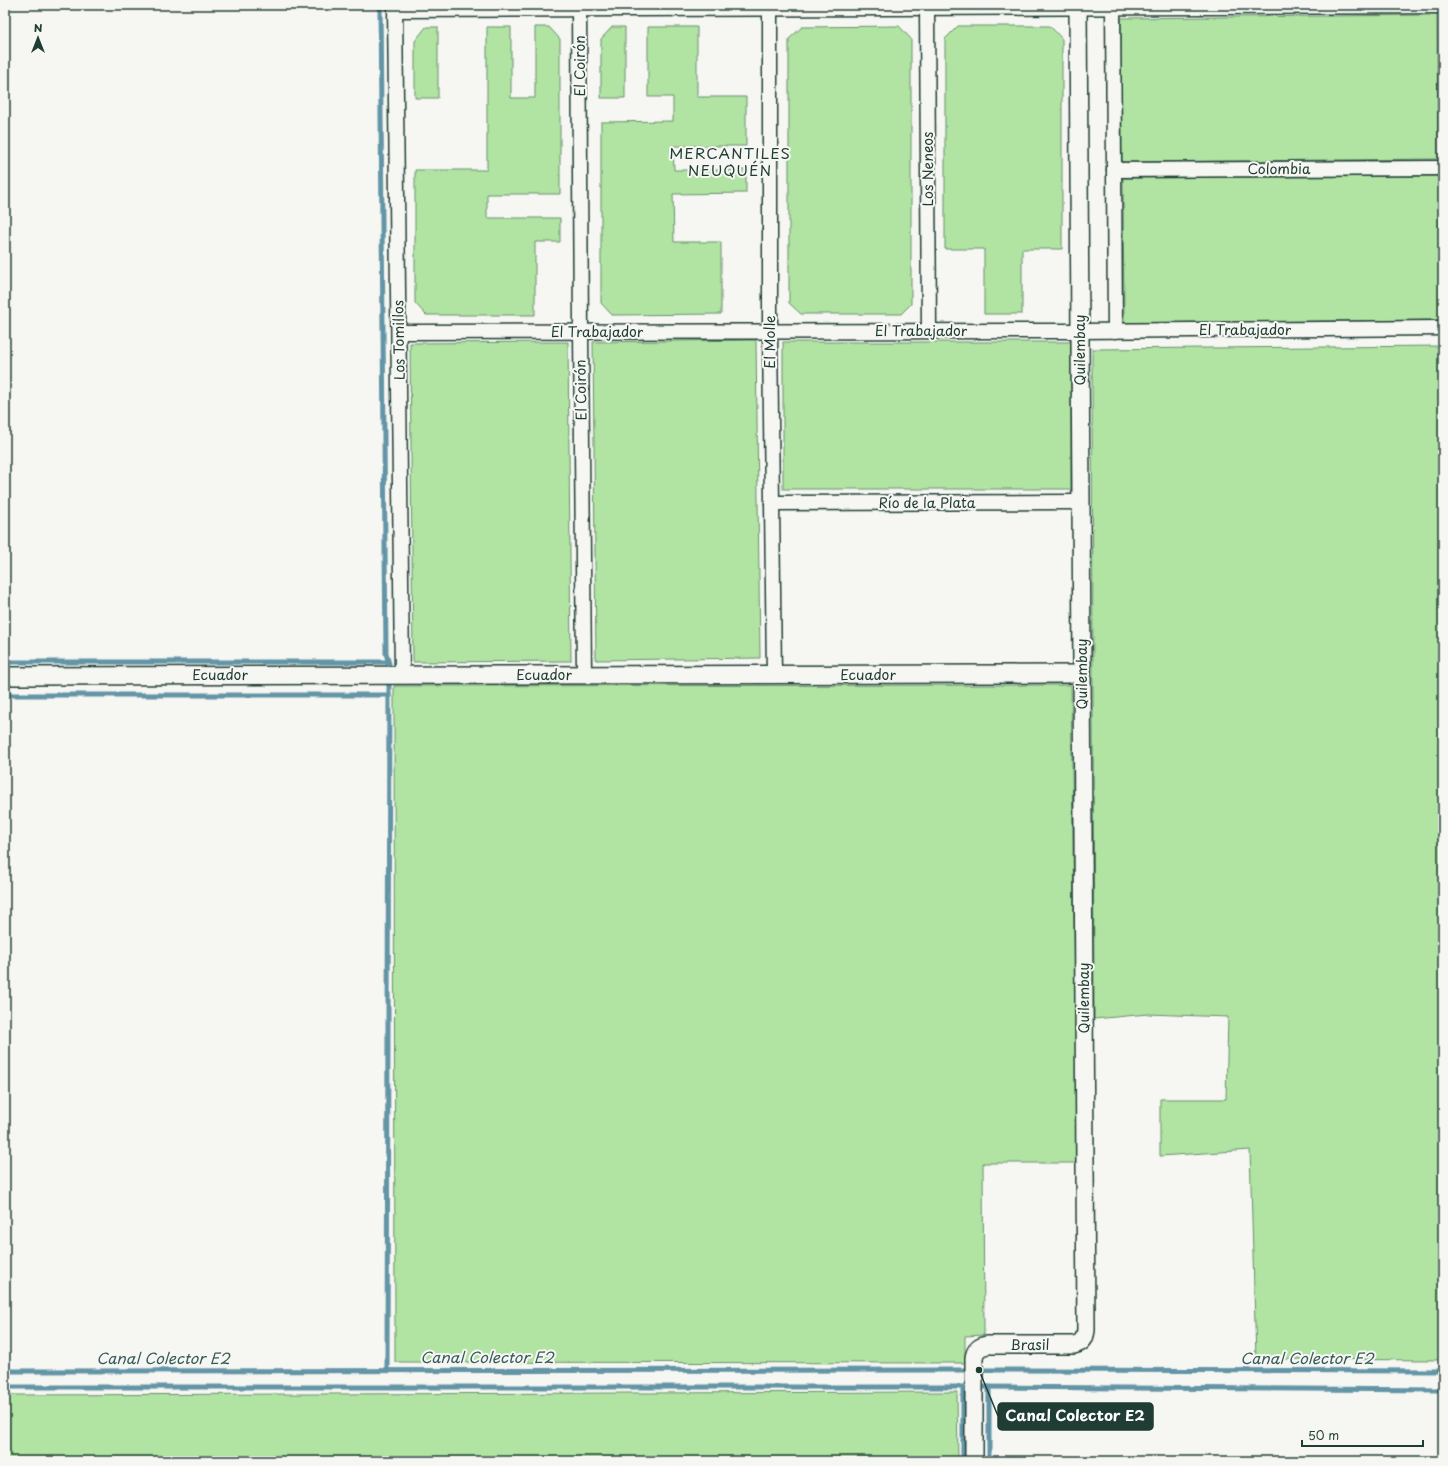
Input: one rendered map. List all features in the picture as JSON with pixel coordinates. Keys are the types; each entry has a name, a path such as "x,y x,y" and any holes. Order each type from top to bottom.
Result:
{"street":[{"path":"395,7 579,9 1078,6 1443,6"},
{"name":"Quilembay","path":"1078,6 1086,1330 1082,1342"},
{"path":"1113,6 1116,330"},
{"name":"Los Tomillos","path":"395,7 402,675"},
{"name":"El Molle","path":"770,8 770,331 774,675"},
{"name":"Los Neneos","path":"927,8 929,331"},
{"name":"El Coirón","path":"579,9 584,675"},
{"name":"Colombia","path":"1114,170 1443,168"},
{"name":"El Trabajador","path":"399,332 1080,331 1443,328"},
{"name":"Río de la Plata","path":"772,503 1081,502"},
{"name":"Ecuador","path":"5,676 1082,674"},
{"name":"Brasil","path":"974,1461 974,1358 978,1349 988,1345 1070,1345 1082,1342"}],"green space":[{"path":"1437,15 1438,159 1122,162 1121,18"},
{"path":"899,26 911,39 911,304 901,314 801,314 789,303 789,39 802,27"},
{"path":"958,26 1050,26 1062,39 1062,249 1022,249 1022,314 984,314 984,249 945,249 945,39"},
{"path":"426,27 438,27 438,98 415,98 415,41"},
{"path":"487,27 511,27 511,98 535,98 535,27 549,27 560,39 560,194 487,194 487,218 560,218 560,242 535,242 535,315 426,315 415,303 415,170 487,170"},
{"path":"612,27 625,27 625,98 601,98 601,39"},
{"path":"648,27 697,27 697,97 746,97 746,146 673,146 674,170 746,170 746,193 673,194 674,242 721,242 721,314 612,315 601,303 601,122 673,121 673,97 648,97"},
{"path":"1439,176 1440,320 1124,323 1123,178"},
{"path":"756,340 760,658 596,660 593,342"},
{"path":"568,342 571,661 413,662 410,343"},
{"path":"783,342 1071,342 1071,489 783,489"},
{"path":"1443,346 1443,1360 1256,1359 1250,1150 1160,1156 1160,1099 1226,1099 1228,1017 1148,1014 1094,1019 1092,349"},
{"path":"1071,685 1077,1163 983,1163 984,1335 965,1336 965,1363 395,1362 394,686"},
{"path":"957,1392 958,1461 5,1461 5,1395"}],"waterway":[{"path":"380,5 386,653 390,668"},
{"path":"5,662 388,662"},
{"path":"387,1370 389,682"},
{"path":"5,695 389,695"},
{"name":"Canal Colector E2","path":"5,1371 969,1370"},
{"name":"Canal Colector E2","path":"979,1370 1443,1371"},
{"path":"5,1387 969,1387"},
{"path":"963,1387 963,1461"},
{"path":"979,1387 1443,1390"},
{"path":"989,1387 989,1461"}],"place":[{"name":"Canal Colector E2","path":"979,1370"}],"district":[{"name":"MERCANTILES NEUQUÉN","path":"730,162"}]}
